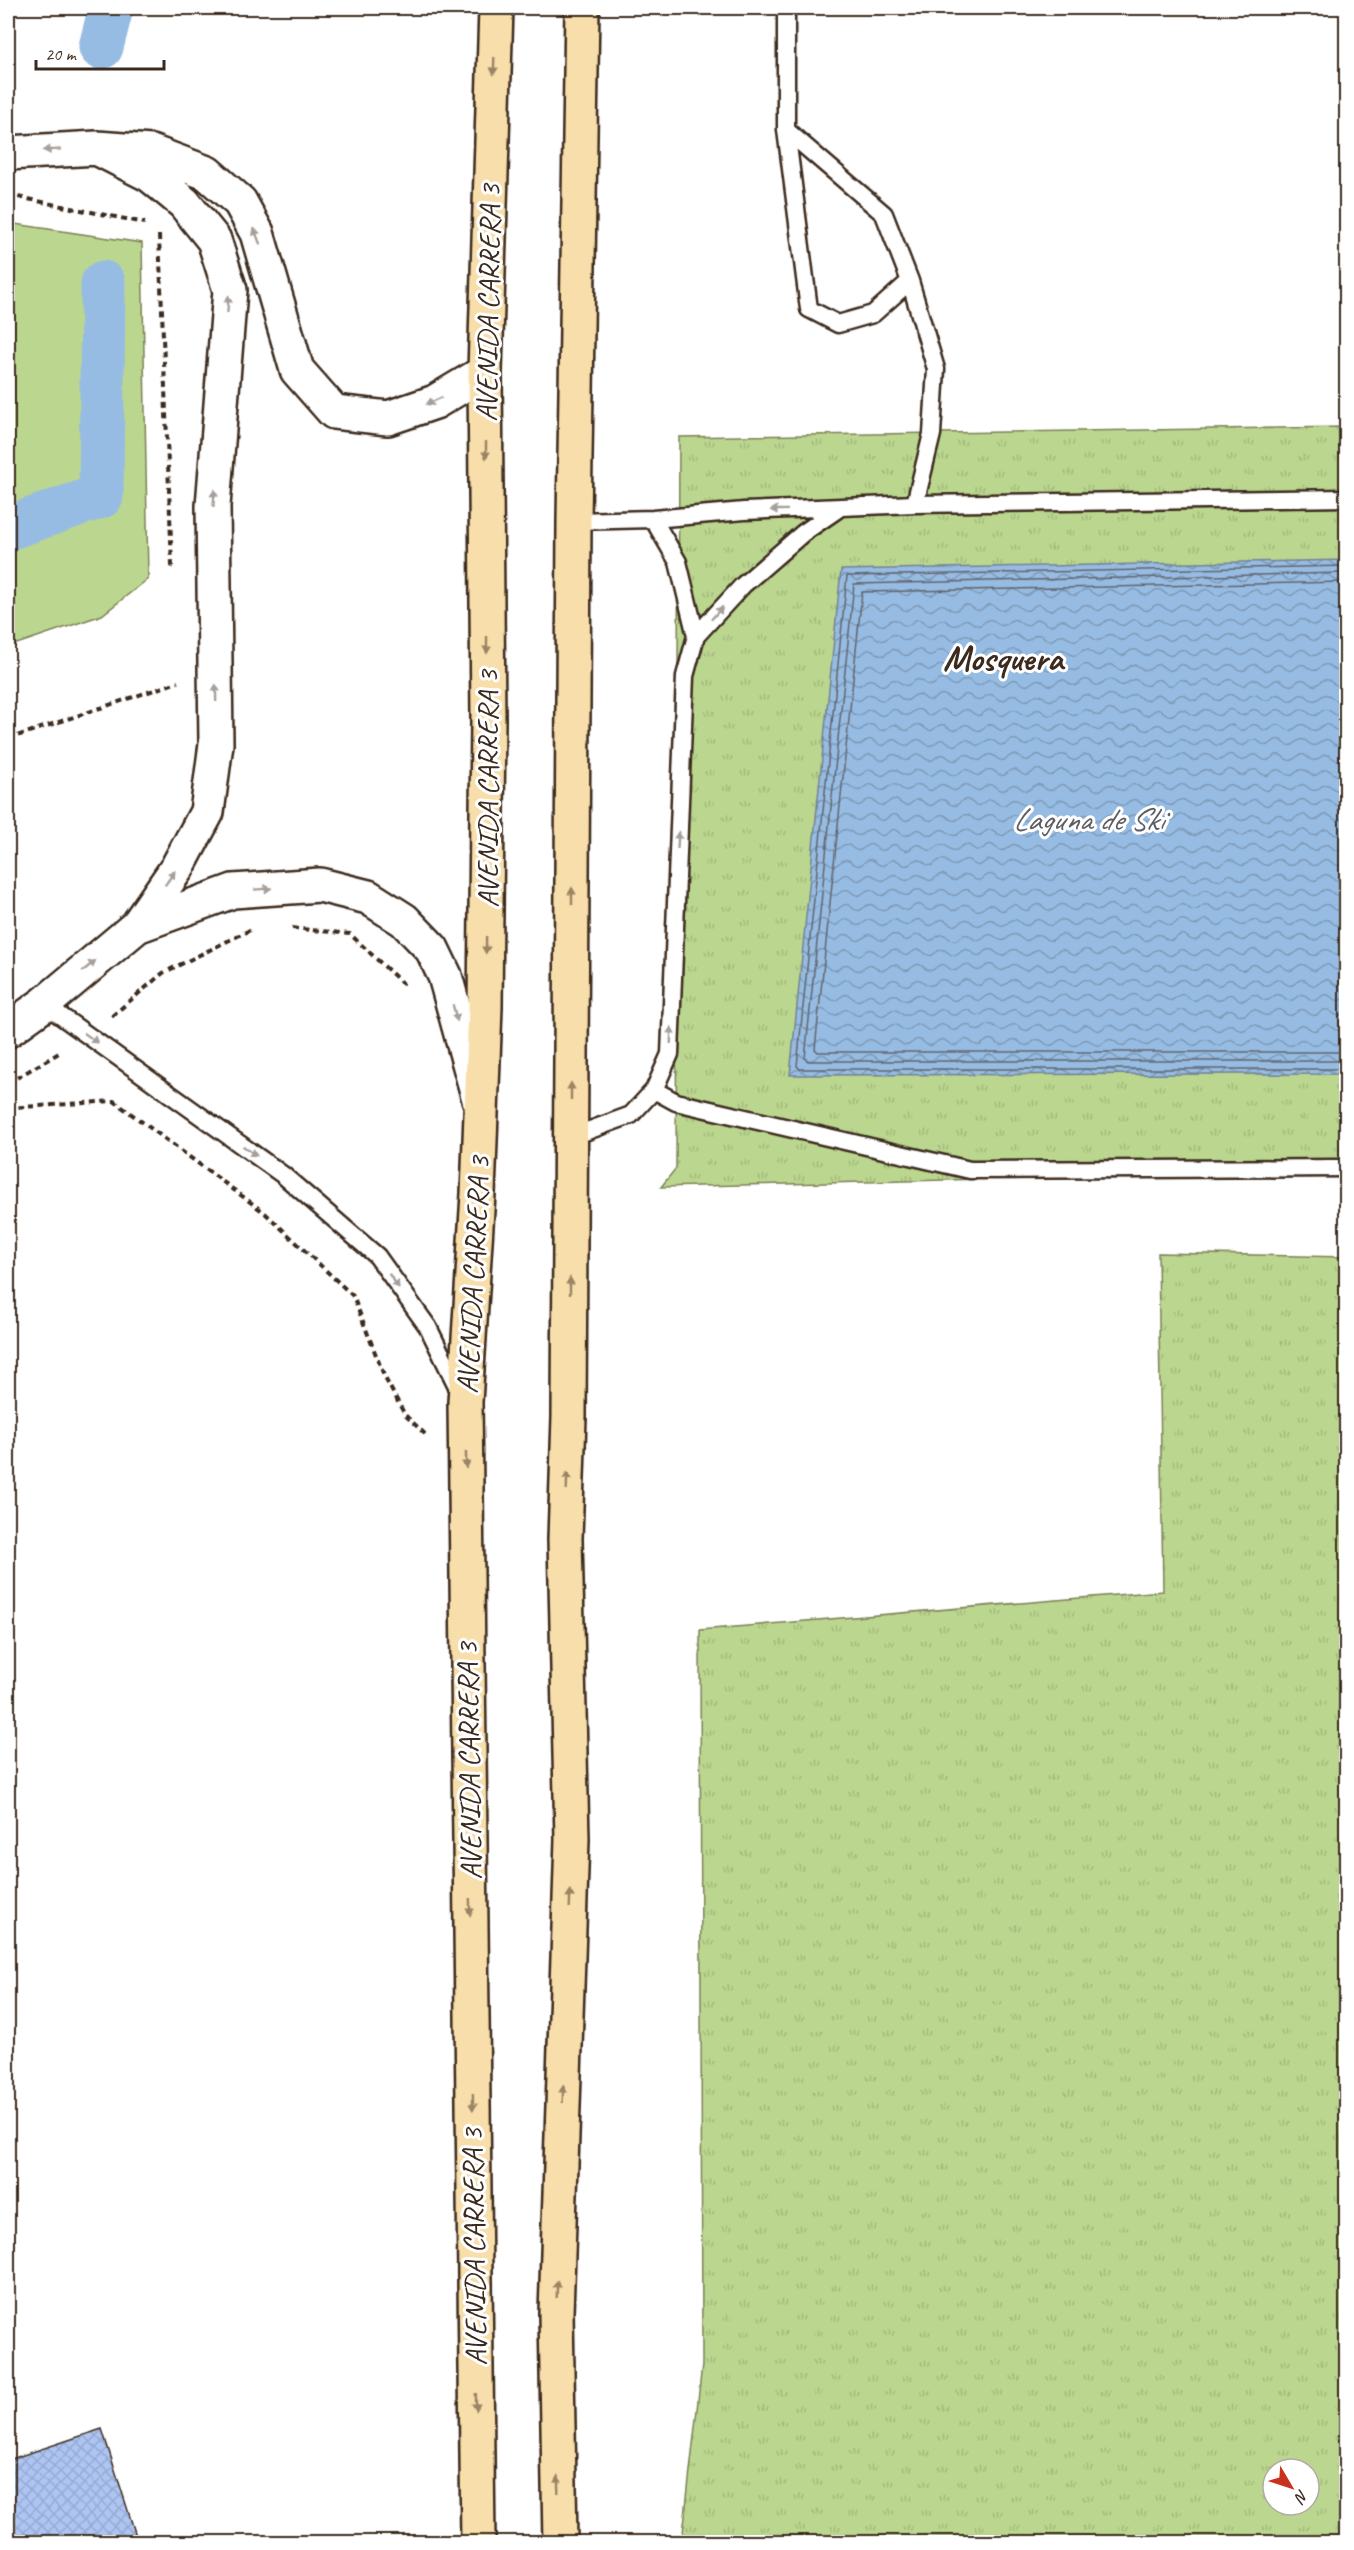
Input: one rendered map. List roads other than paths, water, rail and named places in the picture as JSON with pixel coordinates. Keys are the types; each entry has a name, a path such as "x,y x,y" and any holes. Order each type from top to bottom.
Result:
{"main road":[{"name":"AVENIDA CARRERA 3","path":"478,2542 465,1402 485,1007 488,719 485,372 496,8"},
{"path":"560,2542 556,2313 572,1839 565,1539 569,1417 574,521 582,8"}],"street":[{"path":"8,153 98,147 151,152 207,173 240,202 257,233 297,370 334,412 388,418 435,402 485,372"},
{"path":"8,1030 44,1004 137,926 177,868 207,812 216,744 213,506 230,290 214,240 184,203 150,175 98,147"},
{"path":"137,926 232,891 320,885 368,897 404,920 432,949 445,976 481,1108"}],"lane":[{"path":"786,8 786,130 809,309 838,324 873,314 910,281"},
{"path":"786,130 884,214 910,281 936,369 932,434 915,504"},
{"path":"574,521 653,519 744,511 838,509 915,504 1347,498"},
{"path":"571,1137 631,1115 654,1090 670,1054 685,676 696,636 743,585 803,533 838,509"},
{"path":"653,519 678,562 696,636"},
{"path":"44,1004 283,1175 377,1256 428,1327 465,1402"},
{"path":"654,1090 676,1102 970,1170 1347,1168"}],"water":[{"name":"Laguna de Ski","path":"1346,560 1346,1074 790,1075 841,570"}],"waterway":[{"path":"101,47 111,8"},
{"path":"8,528 101,496 103,283"}],"district":[{"name":"Mosquera","path":"1003,657"}]}
